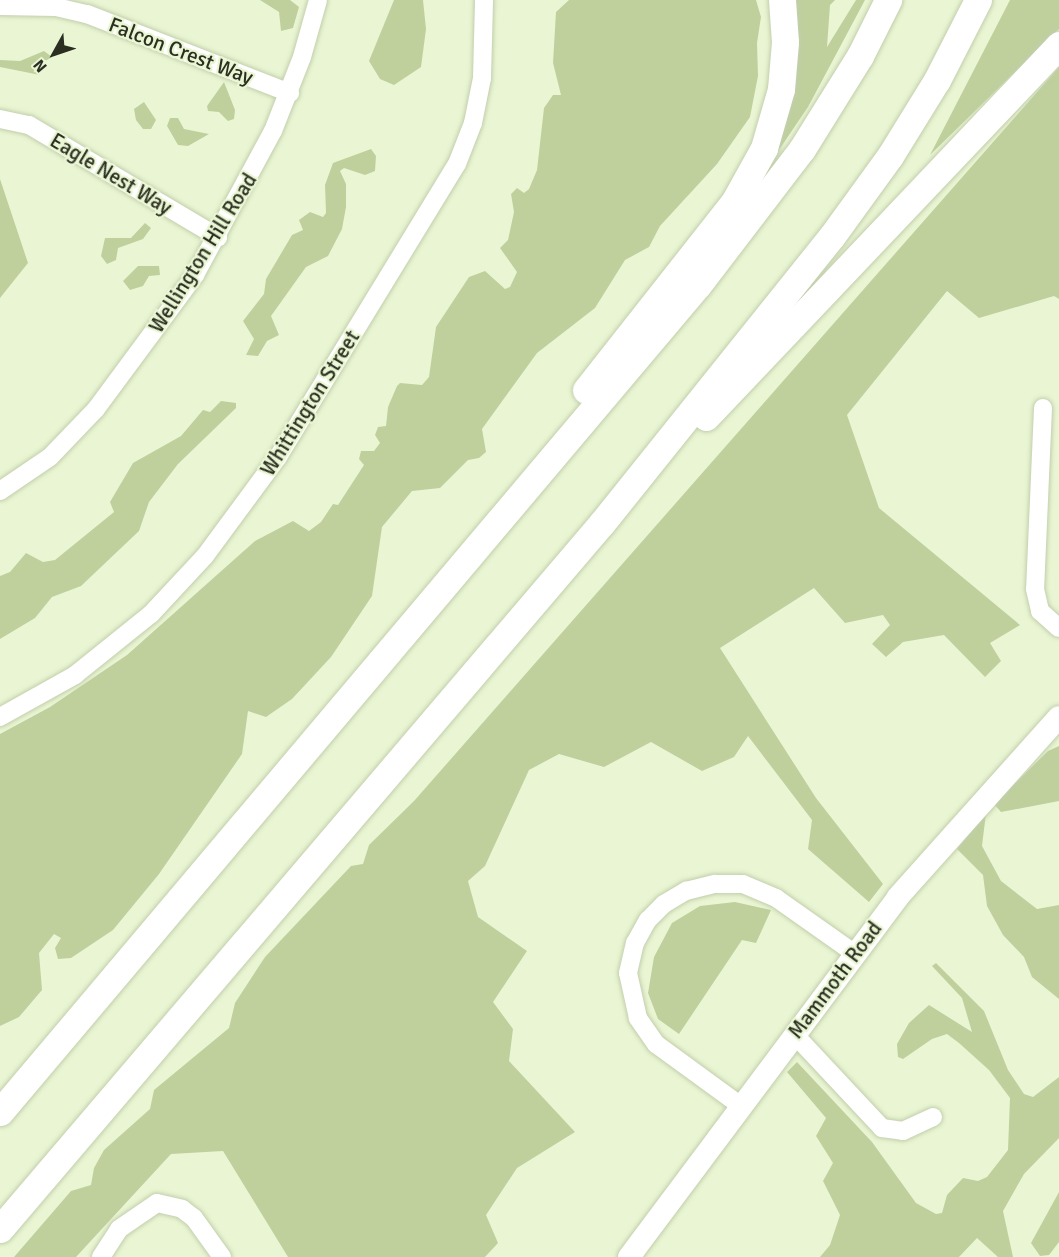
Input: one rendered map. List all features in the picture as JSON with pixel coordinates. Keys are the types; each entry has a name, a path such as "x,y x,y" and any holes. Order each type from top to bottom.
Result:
{"highway":[{"path":"507,509 527,464 742,189 764,148 781,89 785,42 782,0"},
{"path":"0,1112 765,200 836,97 888,0"},
{"path":"0,1229 602,523 832,236 890,156 937,80 978,0"},
{"path":"602,523 747,376 1059,45"}],"main road":[{"name":"Mammoth Road","path":"629,1257 854,954 929,860 1059,717"}],"street":[{"name":"Wellington Hill Road","path":"0,491 50,457 96,409 166,316 218,237 254,172 290,93 318,0"},
{"name":"Whittington Street","path":"0,717 75,675 151,614 205,556 278,457 457,164 473,123 482,78 483,0"},
{"name":"Falcon Crest Way","path":"0,6 56,7 87,14 290,93"},
{"name":"Eagle Nest Way","path":"0,119 29,125 218,237"},
{"path":"1043,408 1035,589 1040,611 1059,628"},
{"path":"741,1106 656,1044 638,1018 628,973 635,944 648,920 664,904 686,891 715,884 743,885 776,898 854,954"},
{"path":"794,1034 882,1128 903,1131 933,1117"},
{"path":"101,1257 119,1229 157,1203 182,1209 194,1218 222,1257"}],"green space":[{"path":"260,0 290,0 299,7 293,28 281,31 279,12"},
{"path":"394,0 423,0 426,29 421,67 394,85 380,79 369,61"},
{"path":"569,0 756,0 761,17 757,43 758,76 750,117 717,164 660,226 649,247 625,260 595,308 537,353 482,429 486,452 479,458 468,460 440,488 412,491 382,527 372,596 331,657 292,699 266,717 248,711 242,754 159,874 113,930 71,958 58,959 55,948 61,938 54,934 39,953 42,990 19,1017 0,1026 0,734 50,707 127,655 255,541 293,521 309,531 321,522 333,504 338,505 364,465 359,459 361,451 374,451 380,443 375,435 378,427 386,426 388,407 397,386 400,383 422,385 429,377 436,327 469,277 485,271 505,289 510,287 517,272 500,248 508,240 514,212 511,194 517,188 524,193 529,189 537,170 544,108 553,95 561,95 553,63 556,12"},
{"path":"789,0 835,0 830,5 827,47 856,0 865,0 808,107 770,163"},
{"path":"1010,0 1059,0 1059,29 930,155"},
{"path":"44,51 52,57 42,63 40,75 0,67 0,60 20,61"},
{"path":"1059,67 1059,299 1054,296 979,318 947,291 847,415 879,508 1020,625 990,643 1001,661 985,677 944,635 903,642 886,657 872,644 890,625 883,615 845,623 814,588 720,648 816,798 883,884 869,902 808,849 812,820 748,736 734,757 702,771 651,742 604,767 559,754 529,770 485,866 468,881 478,917 527,951 493,1002 513,1029 509,1061 575,1132 517,1168 486,1215 498,1243 485,1257 288,1257 223,1151 171,1154 76,1257 14,1257 71,1191 91,1185 94,1168 104,1150 150,1109 154,1090 229,1028 235,1003 265,957 351,866 363,864 369,845 414,801"},
{"path":"224,82 235,110 234,119 228,121 219,112 208,111 207,106"},
{"path":"144,102 156,120 151,129 143,129 136,120 134,109"},
{"path":"170,118 178,118 184,129 209,134 188,146 178,145 167,126"},
{"path":"371,149 376,156 375,171 365,175 344,168 340,171 346,184 346,207 342,229 328,256 306,267 271,316 279,335 267,341 258,356 246,355 254,339 243,321 264,294 266,279 292,235 303,230 299,220 310,212 323,217 326,213 325,185 333,163"},
{"path":"0,179 28,263 0,298"},
{"path":"145,223 151,228 143,239 118,248 116,260 107,264 101,256 105,238 131,238"},
{"path":"138,266 159,266 160,275 149,276 143,286 130,290 123,281"},
{"path":"221,401 236,403 236,408 178,464 149,502 139,531 81,586 52,597 35,618 0,639 0,576 10,572 26,553 43,562 55,560 114,512 110,502 133,463 181,436 203,410 210,412"},
{"path":"1059,746 1059,801 1001,812 994,804 1048,751"},
{"path":"986,813 982,846 1001,881 1037,909 1059,905 1059,999 1032,977 1024,957 1003,935 987,906 983,875 957,849"},
{"path":"735,902 771,910 756,943 742,940 679,1034 658,1019 648,993 654,957 672,923 700,906"},
{"path":"936,963 984,1011 1008,1070 1024,1094 1033,1097 1059,1077 1059,1138 1024,1174 1003,1211 1013,1257 998,1257 977,1238 959,1257 820,1257 830,1245 840,1215 823,1181 833,1163 816,1136 826,1118 787,1072 797,1062 872,1142 916,1203 936,1214 942,1213 947,1195 963,1178 978,1181 987,1177 1008,1150 1010,1098 989,1070 959,1043 947,1034 932,1039 903,1059 898,1057 897,1044 909,1023 929,1005 972,1032 962,998 932,966"},
{"path":"1059,1192 1059,1242 1049,1255 1040,1256 1031,1243"}]}
